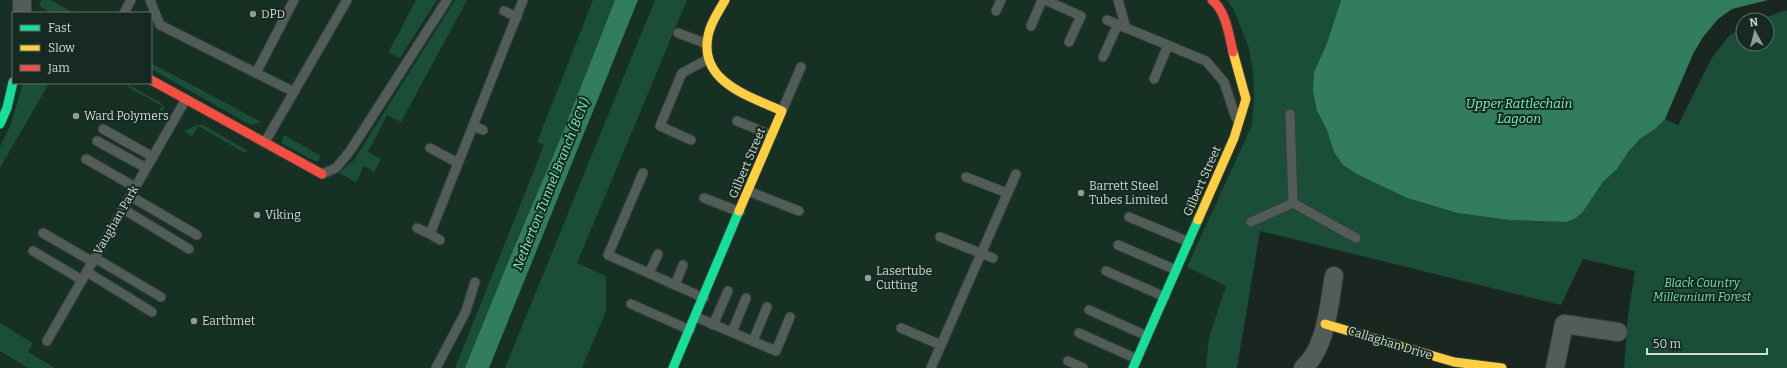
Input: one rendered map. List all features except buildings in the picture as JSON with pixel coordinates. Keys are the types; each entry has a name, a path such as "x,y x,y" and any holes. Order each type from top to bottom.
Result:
{"street":[{"path":"22,0 22,12"},
{"path":"725,0 708,35 706,50 714,73 723,83 782,111"},
{"name":"Gilbert Street","path":"1133,368 1234,138 1246,99 1225,22 1217,4 1212,0"},
{"path":"152,81 322,174"},
{"path":"0,124 7,108 13,84"},
{"name":"Gilbert Street","path":"673,368 696,317 782,111"},
{"path":"1303,368 1311,362 1318,350 1325,324 1334,276"},
{"name":"Callaghan Drive","path":"1325,324 1427,362 1454,362 1502,368"},
{"path":"1555,368 1564,324 1618,332"}],"lane":[{"path":"125,12 131,0"},
{"path":"150,0 160,25 294,92"},
{"path":"256,73 294,0"},
{"path":"264,142 346,0"},
{"path":"322,174 336,168 350,151 447,0"},
{"path":"430,234 523,0"},
{"path":"996,11 1001,0"},
{"path":"1031,26 1042,0"},
{"path":"1045,0 1081,16 1069,42"},
{"path":"1103,57 1122,26 1118,0"},
{"path":"504,11 516,17"},
{"path":"1107,20 1206,61 1224,82 1238,124"},
{"path":"678,33 707,44"},
{"path":"1154,79 1168,46"},
{"path":"691,140 660,126 682,73 708,59"},
{"path":"782,111 801,67"},
{"name":"Vaughan Park","path":"47,341 186,99"},
{"path":"1290,114 1292,203"},
{"path":"737,121 771,135"},
{"path":"473,126 484,130"},
{"path":"103,129 153,157"},
{"path":"96,141 146,168"},
{"path":"430,148 458,163"},
{"path":"86,159 135,187"},
{"path":"643,173 608,255 704,298"},
{"path":"931,368 1016,174"},
{"path":"966,177 1007,193"},
{"path":"748,191 799,211"},
{"path":"130,196 197,235"},
{"path":"704,198 740,212"},
{"path":"1250,222 1292,203"},
{"path":"1292,203 1356,238"},
{"path":"123,209 189,249"},
{"path":"1129,217 1189,242"},
{"path":"417,228 440,240"},
{"path":"43,233 161,297"},
{"path":"940,237 993,258"},
{"path":"1118,245 1176,270"},
{"path":"33,251 82,280"},
{"path":"649,273 658,254"},
{"path":"675,285 683,265"},
{"path":"87,272 152,312"},
{"path":"1106,272 1165,297"},
{"path":"433,367 466,311 475,282"},
{"path":"714,324 728,291"},
{"path":"732,332 746,298"},
{"path":"631,304 690,330"},
{"path":"754,341 767,307"},
{"path":"1089,310 1147,336"},
{"path":"696,317 776,351 790,317"},
{"path":"901,328 941,345"},
{"path":"1079,333 1137,359"},
{"path":"1068,361 1083,368"}],"shaded area":[{"path":"0,0 1248,0 1260,63 1220,368 0,368"}],"green space":[{"path":"41,0 51,0 72,12 50,12 39,6"},
{"path":"416,0 437,0 400,58 388,53"},
{"path":"455,0 467,0 401,122 387,115 368,152 381,159 374,172 364,166 356,182 339,173 354,160"},
{"path":"593,0 615,0 561,137 465,368 455,368 544,145 537,142"},
{"path":"655,0 687,0 577,263 606,276 606,311 582,368 505,368"},
{"name":"Black Country Millennium Forest","path":"1227,0 1341,0 1327,43 1314,72 1317,111 1327,130 1392,191 1407,198 1457,213 1509,220 1565,222 1582,213 1603,182 1617,169 1629,151 1640,139 1655,129 1665,119 1678,125 1711,59 1729,36 1735,32 1735,52 1775,52 1775,14 1787,10 1787,368 1624,368 1628,315 1635,271 1583,259 1561,305 1260,231 1237,368 1206,368 1209,338 1226,286 1187,267 1252,125 1254,94 1253,72 1249,48 1234,10"},
{"path":"152,64 261,122 251,125 152,70"},
{"path":"23,84 48,84 0,168 0,147 11,124"},
{"path":"129,85 161,103 164,107 161,119 156,116 162,106 128,87"},
{"path":"197,125 203,125 247,150 245,153 198,126 192,137 184,131"},
{"path":"284,135 321,156 317,162 281,143"},
{"path":"0,323 33,343 28,352 55,368 28,368 0,351"}],"water":[{"name":"Netherton Tunnel Branch (BCN)","path":"615,0 638,0 489,368 465,368 561,137"},
{"name":"Upper Rattlechain Lagoon","path":"1341,0 1768,0 1732,9 1718,19 1703,37 1693,54 1665,119 1655,129 1640,139 1629,151 1617,169 1603,182 1582,213 1574,219 1565,222 1509,220 1457,213 1407,198 1357,174 1343,165 1334,152 1327,130 1317,111 1313,91 1314,72 1327,43"}],"traffic: fast":[{"path":"0,124 7,108 13,84"},
{"path":"673,368 739,211"},
{"path":"1133,368 1198,220"}],"traffic: slow":[{"path":"725,0 709,31 707,52 711,65 719,76 729,85 742,93 782,111 739,211"},
{"path":"1198,220 1234,138 1246,99 1233,52"},
{"path":"1325,324 1454,362 1502,368"}],"traffic: jam":[{"path":"1212,0 1221,10 1224,17 1233,52"},
{"path":"152,81 322,174"}],"place":[{"name":"DPD","path":"253,14"},
{"name":"Ward Polymers","path":"76,116"},
{"name":"Barrett Steel Tubes Limited","path":"1081,193"},
{"name":"Viking","path":"257,215"},
{"name":"Lasertube Cutting","path":"868,278"},
{"name":"Earthmet","path":"194,321"}]}
